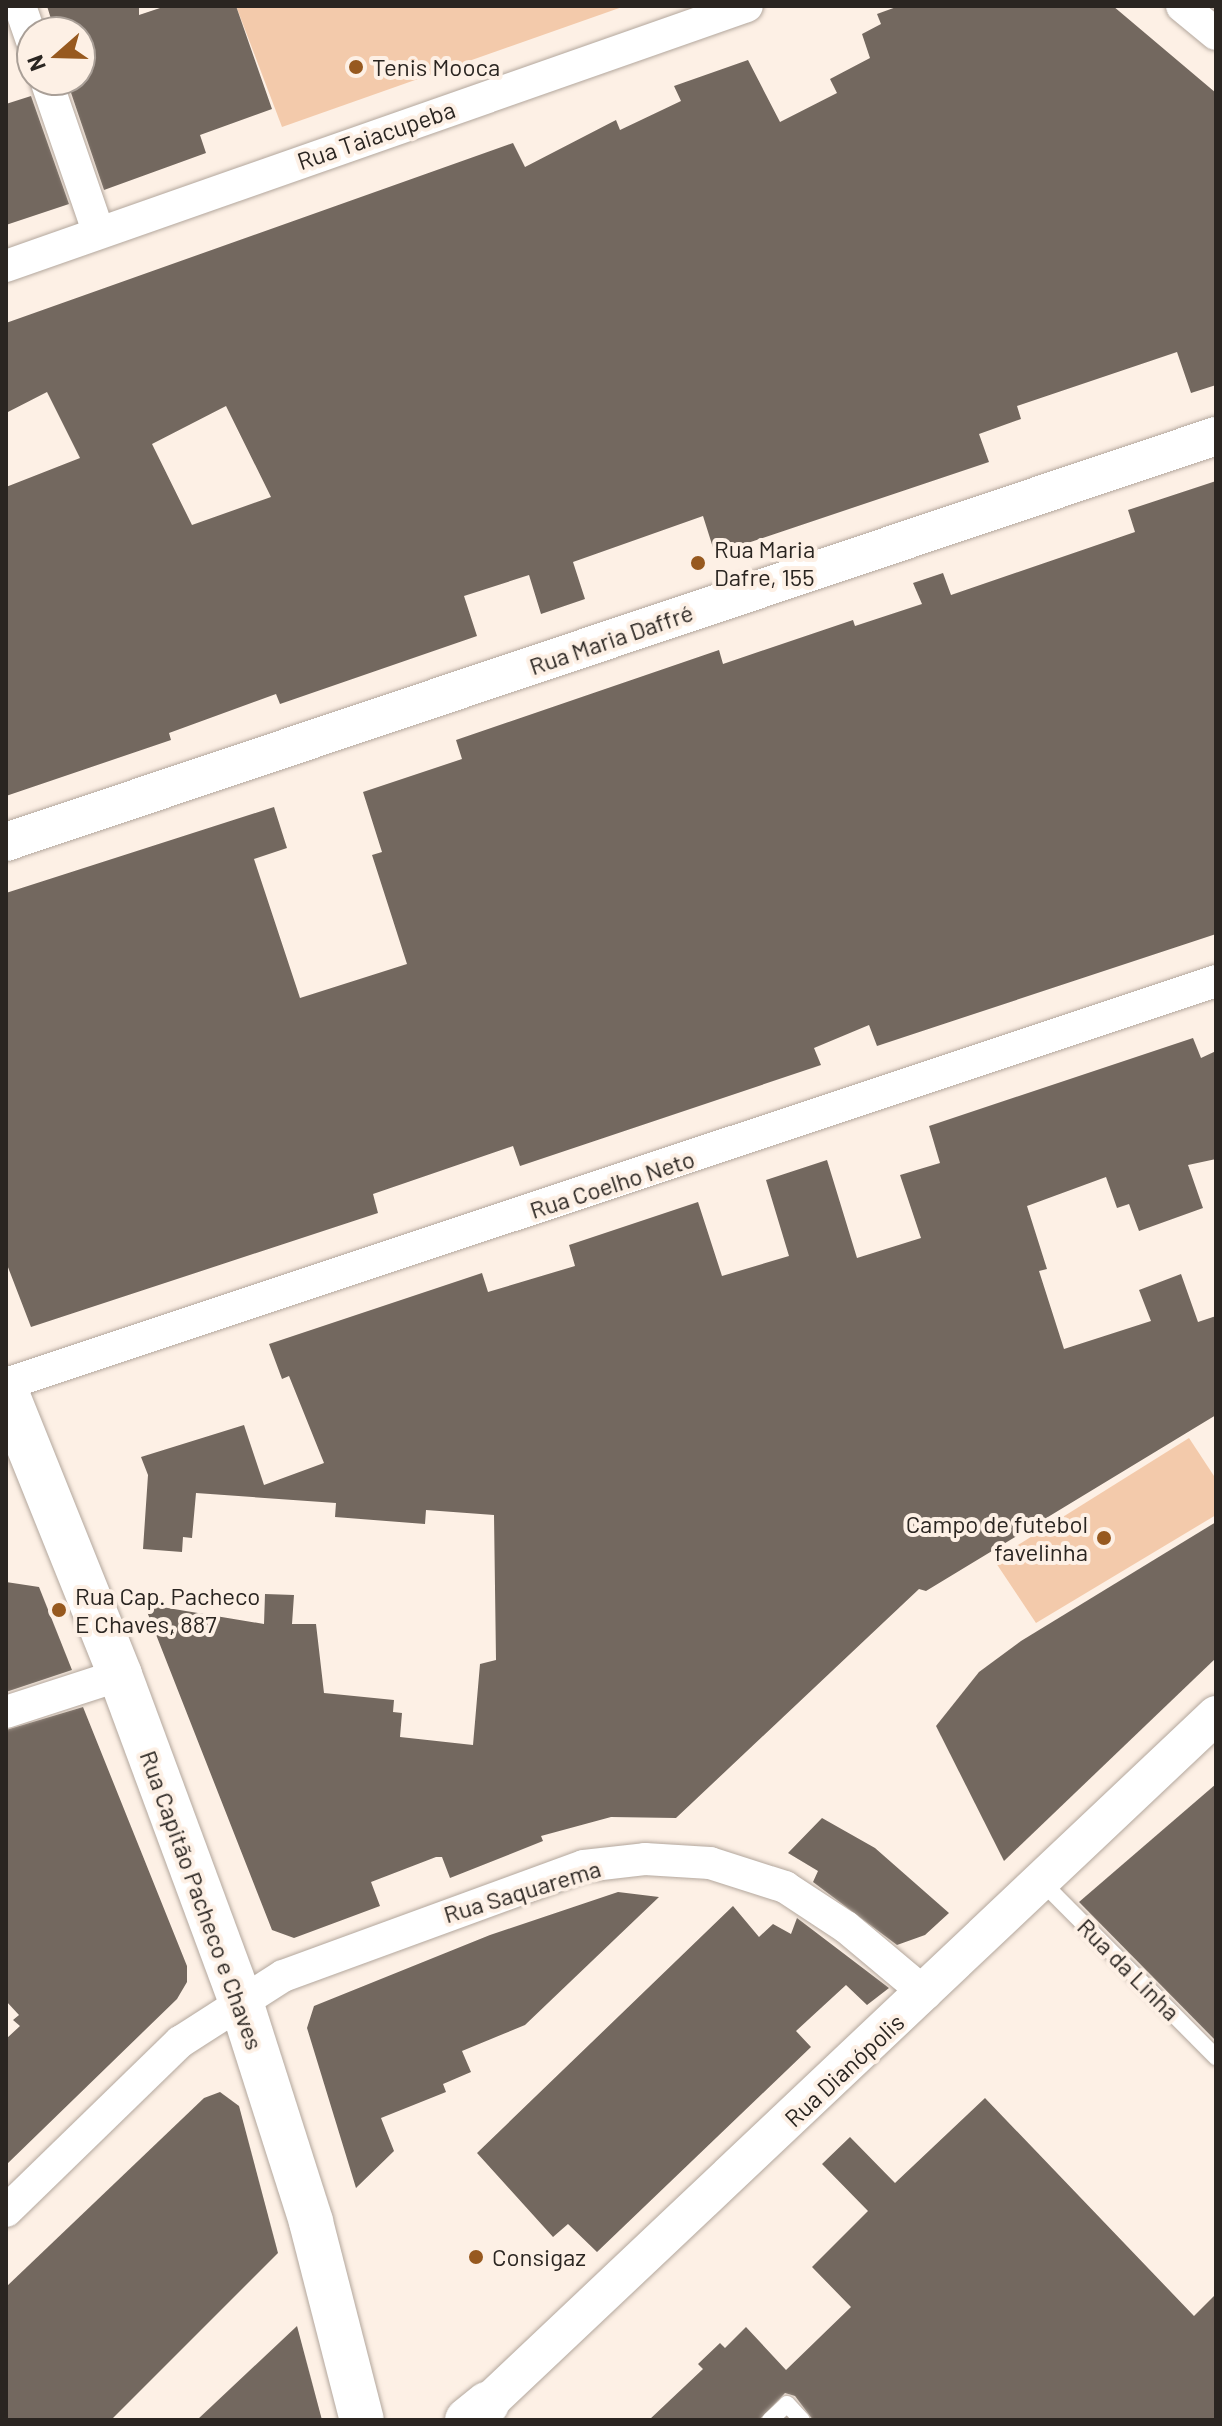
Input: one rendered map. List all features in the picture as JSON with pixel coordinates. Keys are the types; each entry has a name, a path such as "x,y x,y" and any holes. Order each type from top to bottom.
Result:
{"main road":[{"name":"Rua Capitão Pacheco e Chaves","path":"6,1391 120,1675 241,2002 311,2222 362,2420"}],"street":[{"name":"Rua Taiacupeba","path":"6,266 98,231 747,6"},
{"path":"1182,6 1216,34"},
{"path":"52,96 98,231"},
{"name":"Rua Maria Daffré","path":"6,842 1216,436"},
{"name":"Rua Coelho Neto","path":"6,1384 1216,981"},
{"path":"6,1712 120,1675"},
{"name":"Rua Dianópolis","path":"481,2415 1216,1715"},
{"name":"Rua Saquarema","path":"6,2211 180,2042 283,1976 396,1931 584,1866 645,1859 710,1863 785,1887 846,1927 926,1994"}],"lane":[{"name":"Rua da Linha","path":"1042,1882 1216,2057"},
{"path":"770,2420 787,2404 802,2420"}],"shaded area":[{"name":"Tenis Mooca","path":"236,6 625,6 282,127"},
{"name":"Campo de futebol favelinha","path":"1189,1438 1216,1479 1216,1515 1036,1623 994,1560"}],"building":[{"path":"47,6 139,6 139,15 166,6 236,6 272,109 200,135 206,153 104,190 72,96 96,96 96,16 50,16"},
{"path":"899,6 1113,6 1216,93 1216,385 1191,393 1177,352 1017,406 1021,419 979,434 989,462 715,554 703,516 573,562 585,599 541,614 529,575 464,596 477,636 280,704 276,694 169,733 171,740 6,796 6,487 80,458 47,392 6,413 6,323 513,143 525,167 616,120 620,130 681,101 674,86 748,60 780,122 837,93 830,79 870,58 862,34 881,24 877,14","holes":["226,406 271,497 192,525 152,444"]},
{"path":"31,96 69,204 6,225 6,104"},
{"path":"1216,481 1216,934 877,1046 869,1025 814,1048 821,1065 520,1166 513,1146 373,1194 378,1213 31,1327 6,1262 6,893 274,807 287,848 254,859 300,998 407,964 372,855 382,852 363,792 462,759 456,740 719,650 723,664 853,620 855,626 922,604 913,583 943,573 951,595 1135,532 1128,510"},
{"path":"1193,1038 1201,1058 1216,1051 1216,1159 1188,1165 1203,1208 1139,1231 1129,1204 1117,1208 1106,1177 1027,1206 1047,1269 1039,1271 1064,1349 1151,1321 1139,1290 1181,1274 1198,1322 1216,1316 1216,1415 926,1591 919,1589 676,1818 611,1817 541,1836 543,1841 450,1878 442,1857 436,1857 371,1882 380,1906 294,1938 272,1930 144,1604 264,1624 265,1594 294,1595 292,1624 316,1624 324,1693 394,1700 393,1712 402,1713 400,1737 473,1745 480,1664 496,1660 494,1515 426,1510 425,1524 335,1517 336,1503 196,1493 192,1538 183,1537 182,1552 143,1549 148,1475 141,1457 244,1425 264,1485 324,1463 289,1376 282,1379 269,1344 482,1273 488,1292 575,1266 569,1245 698,1202 722,1276 789,1256 766,1180 827,1160 857,1258 921,1238 900,1175 940,1163 929,1126"},
{"path":"1216,1522 1216,1658 1004,1861 936,1726 979,1672 1021,1641"},
{"path":"6,1582 39,1587 72,1670 6,1692"},
{"path":"83,1707 187,1966 187,1982 177,1999 6,2165 6,2039 20,2026 13,2020 19,2015 6,2001 6,1730"},
{"path":"1216,1784 1216,2041 1079,1902"},
{"path":"822,1818 875,1848 949,1913 925,1935 897,1945 813,1882 818,1871 788,1853"},
{"path":"618,1892 659,1897 525,2025 462,2051 471,2072 443,2084 446,2092 381,2118 394,2151 356,2188 307,2028 314,2006 490,1935"},
{"path":"733,1906 759,1937 773,1924 791,1934 797,1918 889,1988 867,2005 846,1985 796,2031 811,2047 597,2252 568,2224 553,2237 477,2153"},
{"path":"220,2092 239,2106 278,2253 111,2420 6,2420 6,2287 204,2098"},
{"path":"985,2098 1194,2316 1216,2294 1216,2420 813,2420 795,2396 785,2393 759,2420 649,2420 703,2369 698,2364 720,2343 725,2348 746,2327 786,2370 851,2307 812,2267 868,2211 822,2164 850,2137 895,2183"},
{"path":"297,2326 322,2420 197,2420"}],"place":[{"name":"Tenis Mooca","path":"356,67"},
{"name":"Rua Maria Dafre, 155","path":"698,563"},
{"name":"Campo de futebol favelinha","path":"1104,1538"},
{"name":"Rua Cap. Pacheco E Chaves, 887","path":"59,1610"},
{"name":"Consigaz","path":"476,2257"}]}
